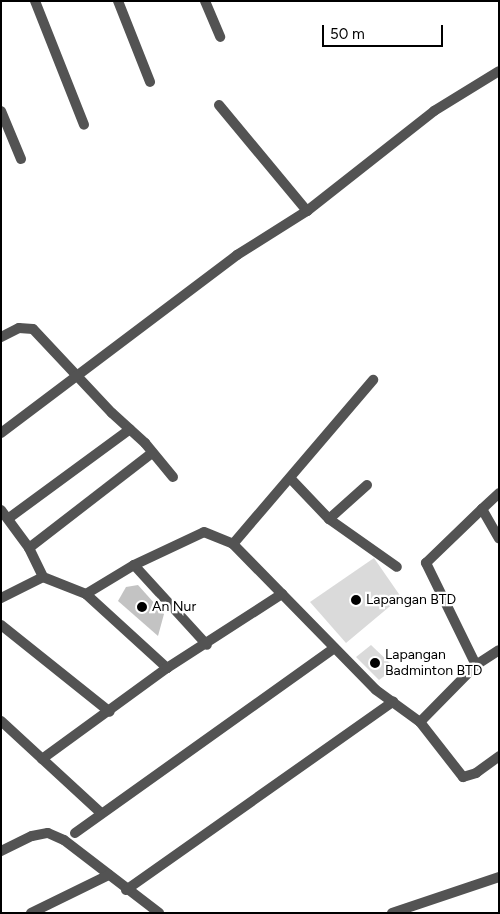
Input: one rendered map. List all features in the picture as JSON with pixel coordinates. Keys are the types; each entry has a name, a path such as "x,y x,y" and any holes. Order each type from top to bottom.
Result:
{"street":[{"path":"35,1 84,125"},
{"path":"118,1 150,82"},
{"path":"205,1 220,37"},
{"path":"1,433 75,375 236,255 307,211 434,111 499,71"},
{"path":"219,105 307,211"},
{"path":"1,111 21,159"},
{"path":"2,335 19,328 33,329 75,375 130,429 173,477"},
{"path":"233,544 373,380"},
{"path":"130,429 5,514 29,548 43,577 86,594 167,668"},
{"path":"29,548 152,453"},
{"path":"290,478 328,519 397,567"},
{"path":"328,519 367,485"},
{"path":"476,665 427,570 426,563 499,493"},
{"path":"482,509 499,538"},
{"path":"86,594 134,565 204,532 233,544 376,690 420,722 457,772 463,777 469,776 499,756"},
{"path":"134,565 208,645"},
{"path":"1,598 43,577"},
{"path":"42,759 110,712 167,668 208,645 282,594"},
{"path":"1,625 110,712"},
{"path":"75,833 100,812 334,648"},
{"path":"420,722 476,665 499,650"},
{"path":"126,890 393,702"},
{"path":"1,721 100,812"},
{"path":"1,851 32,836 48,833 64,840 126,890 159,913"},
{"path":"31,913 109,876"},
{"path":"392,913 498,879"}],"shaded area":[{"name":"Lapangan BTD","path":"374,558 401,597 346,643 310,602"},
{"name":"Lapangan Badminton BTD","path":"371,645 395,668 379,680 356,657"}],"building":[{"name":"An Nur","path":"138,585 164,614 158,636 118,601 126,587"}],"place":[{"name":"Lapangan BTD","path":"356,600"},
{"name":"An Nur","path":"142,607"},
{"name":"Lapangan Badminton BTD","path":"375,663"}]}
